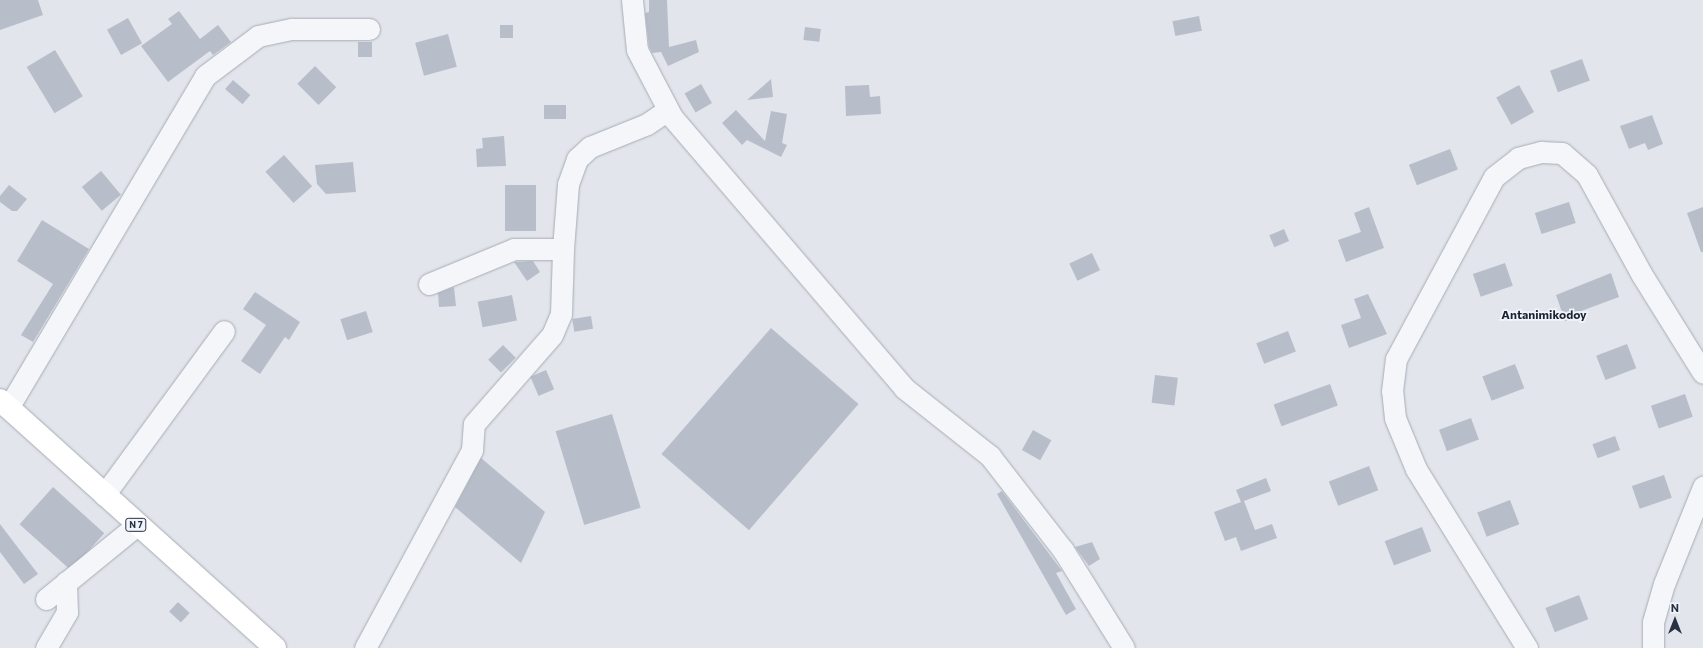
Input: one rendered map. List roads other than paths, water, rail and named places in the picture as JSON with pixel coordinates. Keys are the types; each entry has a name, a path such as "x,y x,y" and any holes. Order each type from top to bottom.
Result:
{"main road":[{"name":"N 7","path":"4,404 275,648"}],"street":[{"path":"632,0 637,50 668,110 904,388 990,456 1062,550 1124,648"},
{"path":"4,404 205,76 258,36 292,29 369,29"},
{"path":"365,648 472,450 474,424 552,335 561,314 568,184 577,159 590,147 647,124 668,110"},
{"path":"1527,648 1416,469 1395,418 1392,391 1396,359 1494,176 1518,158 1541,152 1562,153 1587,175 1642,275 1703,372"},
{"path":"429,284 514,249 564,249"},
{"path":"104,495 224,331"},
{"path":"1653,648 1653,622 1664,584 1696,523 1703,487"},
{"path":"46,599 137,525"},
{"path":"46,648 67,612 66,582"}],"district":[{"name":"Antanimikodoy","path":"1544,315"}]}
